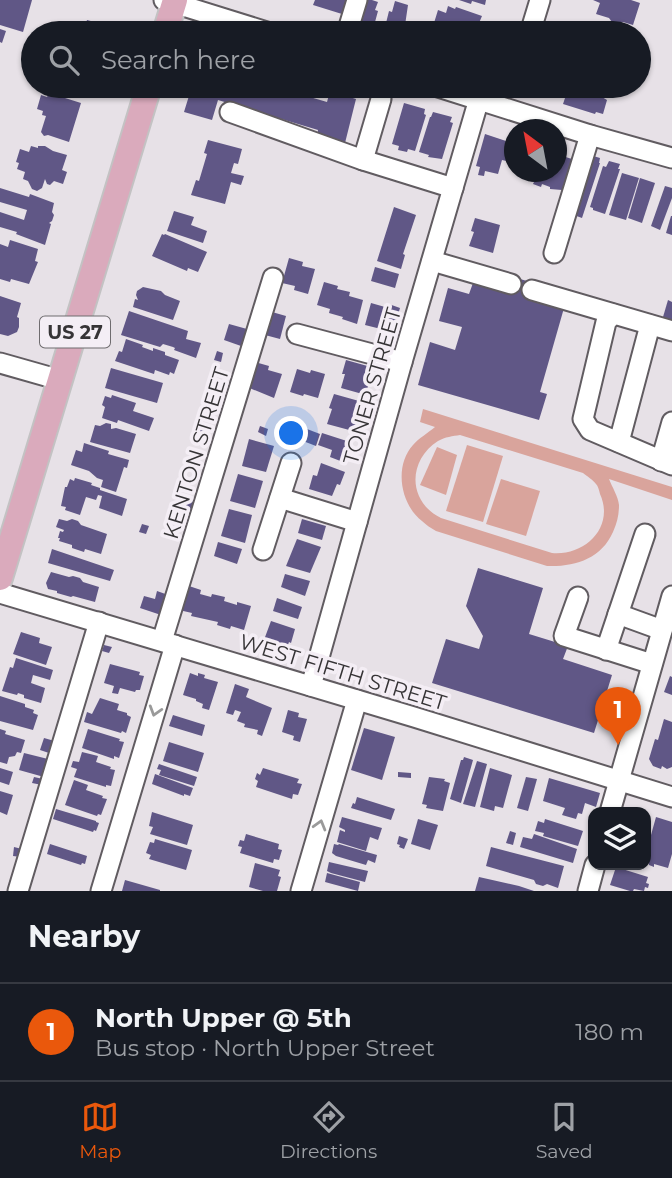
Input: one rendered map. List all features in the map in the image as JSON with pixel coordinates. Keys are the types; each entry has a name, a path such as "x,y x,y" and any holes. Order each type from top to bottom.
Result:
{"main road":[{"path":"167,21 171,1"},
{"name":"US 27","path":"0,578 145,98"}],"street":[{"path":"351,21 357,0"},
{"path":"534,21 540,0"},
{"path":"171,1 233,21"},
{"path":"473,98 672,158"},
{"path":"363,160 381,99"},
{"name":"TONER STREET","path":"311,686 479,100"},
{"path":"230,113 363,160 453,188"},
{"path":"554,253 590,135"},
{"path":"432,261 511,284"},
{"name":"KENTON STREET","path":"101,891 273,278"},
{"path":"532,290 672,331"},
{"path":"613,314 606,322 583,419 590,430 667,463 672,422"},
{"path":"619,442 650,325"},
{"path":"297,334 402,362"},
{"path":"0,363 60,380"},
{"path":"263,550 291,463"},
{"path":"280,498 357,522"},
{"path":"606,650 645,534"},
{"name":"WEST FIFTH STREET","path":"0,593 672,797"},
{"path":"611,807 672,596"},
{"path":"578,597 564,636 652,664"},
{"path":"618,614 662,630"},
{"path":"18,891 99,622"},
{"path":"301,891 357,701"},
{"path":"588,891 594,870"}],"shaded area":[{"path":"423,409 672,487 672,500 609,479 619,512 608,541 602,549 586,560 547,566 436,531 415,514 404,495 403,463 413,445 435,427 420,422","holes":["460,435 583,473 598,487 604,506 603,518 594,537 576,550 564,553 552,553 441,518 422,502 416,481 421,459 428,449 438,441"]},
{"path":"467,445 503,456 483,522 446,511"},
{"path":"437,447 457,455 446,495 420,485"},
{"path":"501,479 540,491 526,536 486,524"}],"building":[{"path":"0,0 32,0 26,21 21,21 21,31 0,25"},
{"path":"315,0 347,0 342,14 313,5"},
{"path":"363,0 378,2 375,21 357,21"},
{"path":"459,0 486,0 485,5"},
{"path":"593,0 631,0 640,3 634,21 611,21 596,14 600,3"},
{"path":"395,1 408,5 406,21 386,21 389,11 392,12"},
{"path":"448,6 482,16 480,21 435,21 438,10 446,13"},
{"path":"0,29 6,31 2,43 0,42"},
{"path":"40,98 65,98 81,103 69,142 44,136 41,132 46,116 42,115 43,111 37,109"},
{"path":"188,98 313,98 327,102 328,98 356,99 344,147 317,138 318,130 218,100 212,120 184,112"},
{"path":"565,98 607,100 603,114 563,104"},
{"path":"404,103 425,109 426,115 415,151 398,150 399,146 392,144"},
{"path":"433,112 452,117 450,122 453,123 442,159 428,157 429,155 419,152"},
{"path":"485,134 504,140 504,160 498,174 485,171 484,176 478,175 480,167 476,166"},
{"path":"208,140 242,149 238,164 234,163 231,173 244,176 241,185 231,182 225,204 191,195 196,180 199,181"},
{"path":"31,146 45,146 67,155 62,170 67,172 63,184 54,181 50,185 45,179 42,188 37,191 23,179 25,172 17,169 19,163 16,162 20,149 29,152"},
{"path":"590,155 600,158 600,163 582,218 571,214"},
{"path":"567,157 572,159 567,174"},
{"path":"609,161 620,164 620,169 605,214 590,207 603,166 606,167"},
{"path":"622,173 639,178 626,220 609,215"},
{"path":"640,178 655,183 642,223 628,218"},
{"path":"534,182 565,182 562,190 533,184"},
{"path":"665,186 672,188 672,198 660,230 651,226"},
{"path":"0,188 29,197 30,194 54,203 54,215 49,223 51,224 45,245 0,227 0,212 24,220 27,210 0,202"},
{"path":"394,207 416,215 401,269 377,261"},
{"path":"174,211 194,217 191,225 207,231 203,243 167,231"},
{"path":"672,216 672,235 666,233"},
{"path":"475,218 500,225 493,253 469,246"},
{"path":"162,234 207,252 198,272 188,268 187,271 152,256"},
{"path":"10,240 38,249 35,261 38,262 29,284 0,279 0,244 8,247"},
{"path":"289,258 303,262 302,266 315,269 308,294 294,290 295,286 282,283"},
{"path":"375,267 399,274 395,288 371,281"},
{"path":"513,277 534,283 564,308 540,392 547,394 539,420 418,385 430,342 455,350 462,327 439,321 448,288 469,294 473,283"},
{"path":"324,282 350,292 349,296 363,300 357,324 317,305"},
{"path":"143,287 161,291 180,301 173,320 133,307 135,299 138,300 137,291"},
{"path":"0,296 21,303 17,317 19,327 17,332 8,336 0,334"},
{"path":"668,300 672,302 672,320 663,317"},
{"path":"371,303 385,307 386,303 400,308 393,332 365,325"},
{"path":"129,311 188,331 186,339 201,343 196,358 174,350 173,347 163,344 160,347 121,335"},
{"path":"272,312 286,316 280,339 265,335"},
{"path":"229,324 247,329 241,346 224,340"},
{"path":"126,339 153,351 153,348 165,352 165,355 179,360 174,374 155,370 154,374 115,361 119,351 122,352"},
{"path":"217,351 223,353 221,362 214,360"},
{"path":"346,360 371,367 366,395 341,388"},
{"path":"255,362 282,374 274,398 247,387"},
{"path":"111,368 163,383 157,403 105,388"},
{"path":"297,369 325,374 318,398 290,392"},
{"path":"334,394 359,401 354,415 358,417 353,431 327,424"},
{"path":"112,395 136,403 133,411 154,418 149,431 118,420 117,423 102,418 105,396 111,398"},
{"path":"111,424 111,429 136,434 130,453 90,442 95,425"},
{"path":"260,426 268,429 266,436 258,432"},
{"path":"200,429 210,433 207,441 197,438"},
{"path":"307,429 320,434 316,446 303,441"},
{"path":"322,433 353,443 343,462 330,457 332,450 318,445"},
{"path":"249,439 274,446 266,472 242,466"},
{"path":"84,443 129,460 116,492 101,487 103,480 89,471 71,465 76,450 82,452"},
{"path":"321,463 345,472 332,496 309,489 313,475 317,476"},
{"path":"238,474 263,481 255,508 230,501"},
{"path":"75,478 127,499 122,516 99,508 102,496 98,495 96,500 86,497 80,515 65,510 66,507 61,506 65,487 70,479 74,481"},
{"path":"187,499 194,500 192,510 183,508"},
{"path":"229,509 252,515 245,543 221,536"},
{"path":"59,519 72,519 107,534 101,554 85,549 84,552 59,541 60,531 64,530 56,527"},
{"path":"302,519 326,526 322,540 298,533"},
{"path":"142,524 149,526 146,534 139,532"},
{"path":"297,539 321,547 310,573 286,566"},
{"path":"218,542 242,549 237,564 214,556"},
{"path":"52,549 114,570 110,581 48,563"},
{"path":"478,568 543,588 529,634 568,646 563,659 612,675 594,733 432,683 446,639 479,649 483,636 466,606"},
{"path":"51,572 80,578 83,582 99,587 95,602 48,589 46,583"},
{"path":"285,574 310,581 305,596 281,587"},
{"path":"186,585 201,590 200,594 225,597 224,601 251,606 244,630 217,625 218,622 191,616 192,613 179,610"},
{"path":"157,591 171,596 164,616 140,608 144,596 155,599"},
{"path":"277,598 302,607 298,619 273,611"},
{"path":"271,621 295,629 284,655 261,648"},
{"path":"21,632 40,638 39,643 52,647 46,665 13,654"},
{"path":"104,645 112,647 109,653 102,651"},
{"path":"16,658 53,670 50,680 33,675 31,683 45,688 41,703 24,698 24,695 18,693 17,695 2,691"},
{"path":"110,664 140,672 139,675 144,676 140,690 135,692 120,688 118,694 112,693 114,686 104,683"},
{"path":"190,673 205,675 204,678 218,682 209,710 202,708 203,704 196,699 183,695"},
{"path":"670,676 672,677 672,695 664,692"},
{"path":"235,684 249,689 246,697 272,708 262,736 257,734 258,730 244,727 245,724 237,721 241,712 235,710 233,715 226,713"},
{"path":"0,696 25,704 25,707 34,710 33,713 38,715 33,730 0,721"},
{"path":"100,698 119,704 117,710 131,717 126,733 84,722 87,712 92,714"},
{"path":"288,710 307,719 300,742 293,740 294,736 282,732"},
{"path":"173,715 205,725 202,736 169,726"},
{"path":"664,719 672,722 672,767 667,769 662,766 661,769 653,766 649,759"},
{"path":"364,728 395,737 382,780 351,770"},
{"path":"0,729 6,731 5,734 25,740 21,753 17,752 15,756 9,757 7,764 0,762"},
{"path":"88,729 124,742 119,758 114,756 114,759 82,748"},
{"path":"44,738 58,742 55,755 40,750"},
{"path":"169,742 204,753 198,772 163,761"},
{"path":"82,752 98,756 96,762 115,770 111,786 106,787 74,777 77,769 71,767 73,761 79,762"},
{"path":"24,753 48,759 44,777 19,770"},
{"path":"464,757 473,760 461,803 450,799"},
{"path":"477,761 487,764 475,807 463,804"},
{"path":"159,764 197,777 194,786 159,775"},
{"path":"0,768 13,772 9,785 0,782"},
{"path":"263,768 299,779 297,783 302,784 298,795 293,794 292,799 256,787 257,773 260,775"},
{"path":"490,768 512,775 503,808 495,806 494,811 480,807"},
{"path":"398,772 411,773 411,778 398,777"},
{"path":"155,774 193,788 190,796 152,784"},
{"path":"34,777 43,779 42,785 32,783"},
{"path":"429,777 445,779 444,781 450,783 443,811 426,808 427,805 422,804"},
{"path":"526,777 537,779 528,811 517,808"},
{"path":"549,778 600,793 596,807 585,803 582,814 578,813 576,819 562,815 565,808 543,801"},
{"path":"74,780 88,785 86,790 107,799 101,815 65,805"},
{"path":"0,791 13,795 7,815 0,812"},
{"path":"357,797 395,809 391,820 351,808"},
{"path":"56,809 96,821 99,823 96,831 53,819"},
{"path":"152,812 193,825 187,845 150,834 153,827 149,826"},
{"path":"342,817 382,828 378,840 370,837 366,851 337,842 340,830 345,832 339,827"},
{"path":"656,817 672,822 672,854 668,868 654,864 654,867 651,866 651,835"},
{"path":"418,819 438,825 430,850 411,844"},
{"path":"545,819 583,831 578,846 535,831 538,821 544,823"},
{"path":"510,831 516,833 513,845 506,843"},
{"path":"246,834 279,844 278,849 282,850 279,860 274,859 273,863 240,853 242,847 238,846 240,840 244,841"},
{"path":"534,834 577,849 573,863 520,847 523,837 532,839"},
{"path":"399,836 408,839 404,849 397,844"},
{"path":"155,839 192,850 186,870 149,859 151,855 146,853 150,842 154,843"},
{"path":"50,844 87,856 85,864 47,854"},
{"path":"334,844 377,855 375,863 368,860 366,865 336,856 332,853"},
{"path":"14,847 22,849 21,857 13,856"},
{"path":"491,847 564,866 558,888 536,884 534,880 486,866"},
{"path":"329,862 368,871 365,882 327,871"},
{"path":"255,863 280,870 277,891 249,887"},
{"path":"615,870 626,870 648,877 646,883 649,884 644,891 630,891 610,885"},
{"path":"327,873 360,882 358,891 325,882"},
{"path":"479,877 519,886 534,891 475,891"},
{"path":"125,880 160,890 160,891 122,891"}],"place":[{"name":"North Upper @ 5th","path":"618,745"}]}
